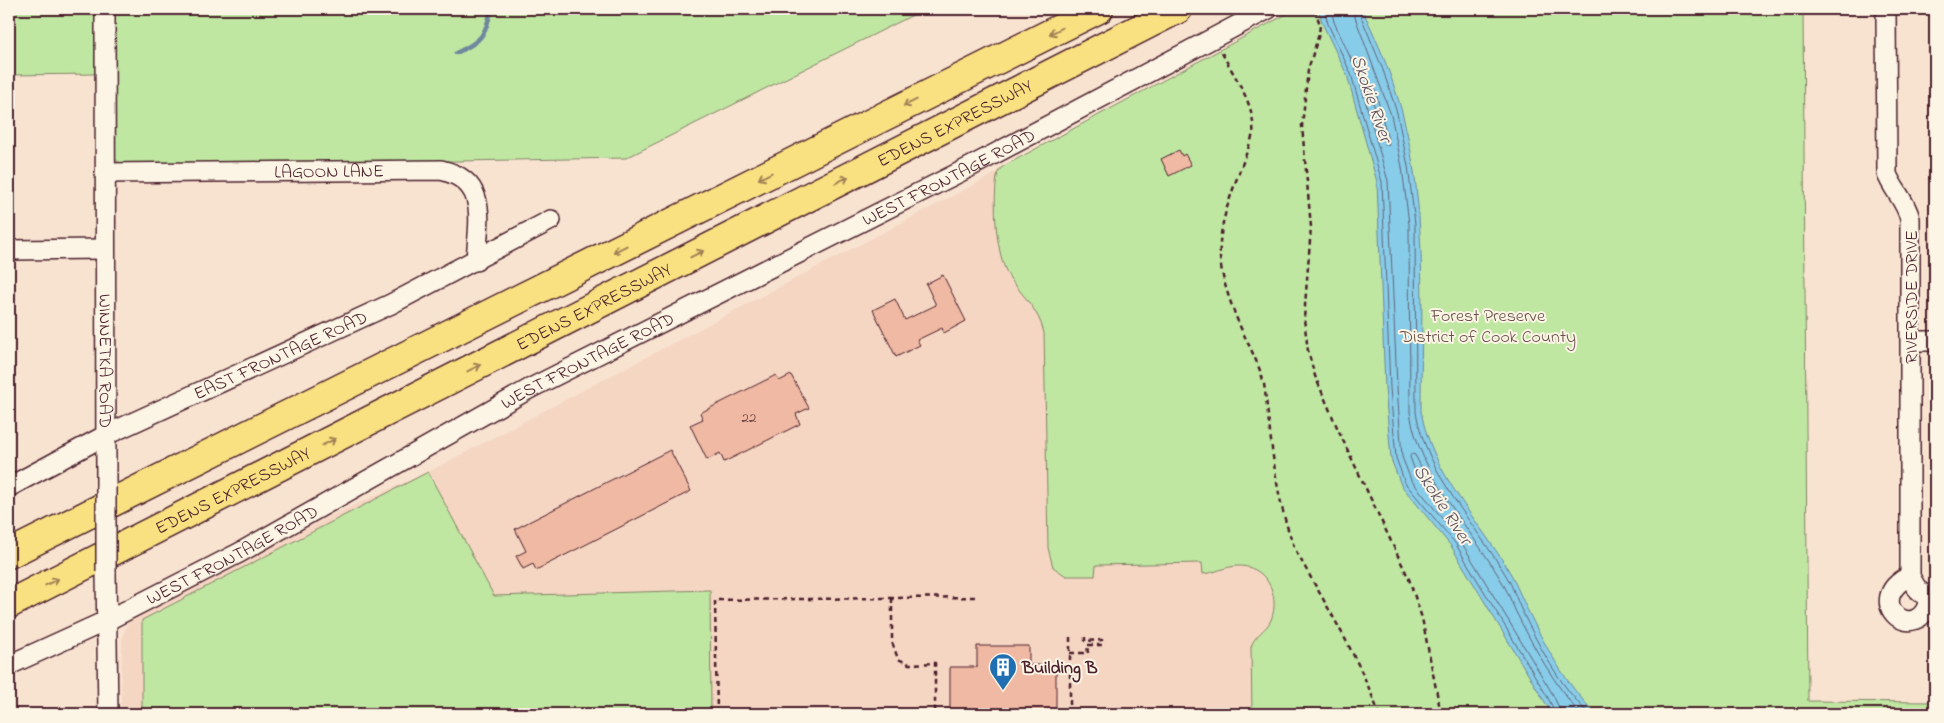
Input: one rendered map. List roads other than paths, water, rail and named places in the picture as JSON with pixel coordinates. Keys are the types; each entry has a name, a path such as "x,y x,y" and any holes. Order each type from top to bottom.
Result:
{"highway":[{"path":"9,554 1099,9"},
{"name":"EDENS EXPRESSWAY","path":"9,604 1178,9"}],"street":[{"name":"WINNETKA ROAD","path":"105,9 104,250 108,714"},
{"name":"WEST FRONTAGE ROAD","path":"9,665 108,620 239,553 538,384 968,168 1268,9"},
{"name":"RIVERSIDE DRIVE","path":"1886,9 1887,174 1905,203 1910,219 1911,341 1923,590"},
{"name":"LAGOON LANE","path":"105,172 441,170 452,172 462,178 476,196 479,206 476,261"},
{"name":"EAST FRONTAGE ROAD","path":"9,487 106,435 321,338 476,261 551,220"},
{"path":"9,250 104,250"},
{"path":"1911,341 1935,340"}],"water":[{"name":"Skokie River","path":"1318,9 1362,9 1384,59 1402,112 1416,186 1419,223 1422,298 1421,411 1427,434 1446,477 1512,576 1556,664 1596,714 1552,714 1451,546 1401,485 1391,459 1385,388 1377,182 1347,75 1323,25"}],"waterway":[{"path":"456,53 481,37 487,26 491,9"}],"place":[{"name":"Building B","path":"1003,691"}],"park label":[{"name":"Forest Preserve District of Cook County","path":"1488,325"}]}
